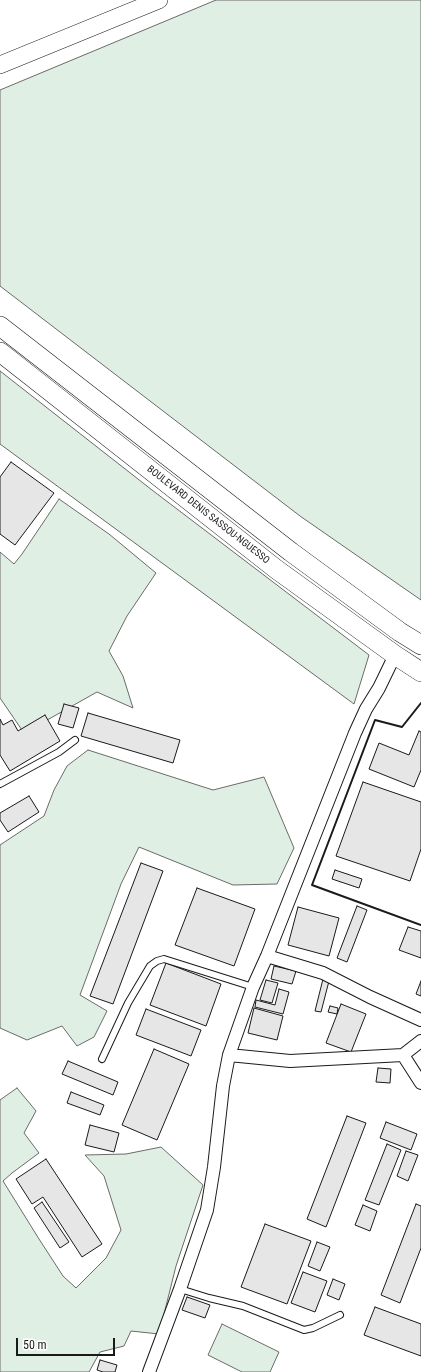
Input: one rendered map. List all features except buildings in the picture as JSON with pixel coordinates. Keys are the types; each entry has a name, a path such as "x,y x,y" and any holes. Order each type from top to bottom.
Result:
{"main road":[{"path":"0,65 159,0"},
{"path":"0,326 291,552 400,632 421,645"},
{"name":"BOULEVARD DENIS SASSOU-NGUESSO","path":"0,352 276,569 421,672"}],"street":[{"path":"149,1372 180,1289 207,1210 211,1191 223,1086 229,1055 253,987 267,956 354,734 395,655"},
{"path":"267,956 323,973 370,997 421,1020"},
{"path":"229,1055 290,1061 403,1056 421,1042"},
{"path":"403,1056 421,1083"}],"lane":[{"path":"0,784 52,756 75,740"},
{"path":"102,1059 128,1003 150,966 157,961 164,959 253,987"},
{"path":"180,1289 243,1306 304,1330 313,1328 340,1315"}],"green space":[{"path":"216,0 421,0 421,600 300,516 0,286 0,90"},
{"path":"0,371 152,490 369,655 354,704 0,444"},
{"path":"59,499 109,534 156,573 127,616 109,651 123,676 133,708 97,692 24,733 0,698 0,552 14,564"},
{"path":"88,750 213,790 264,777 294,848 277,884 233,885 139,847 121,884 80,995 107,1011 94,1037 77,1046 62,1026 27,1040 0,1028 0,845 44,816 54,790 67,766"},
{"path":"17,1088 36,1111 24,1133 39,1153 3,1181 63,1276 76,1288 106,1258 121,1230 104,1176 85,1155 126,1154 161,1147 203,1185 176,1266 159,1334 131,1331 124,1346 100,1352 89,1372 0,1372 0,1100"},
{"path":"222,1324 279,1352 270,1372 242,1372 208,1355"}],"wall":[{"path":"421,703 402,727 375,720 312,885 421,925"}]}
